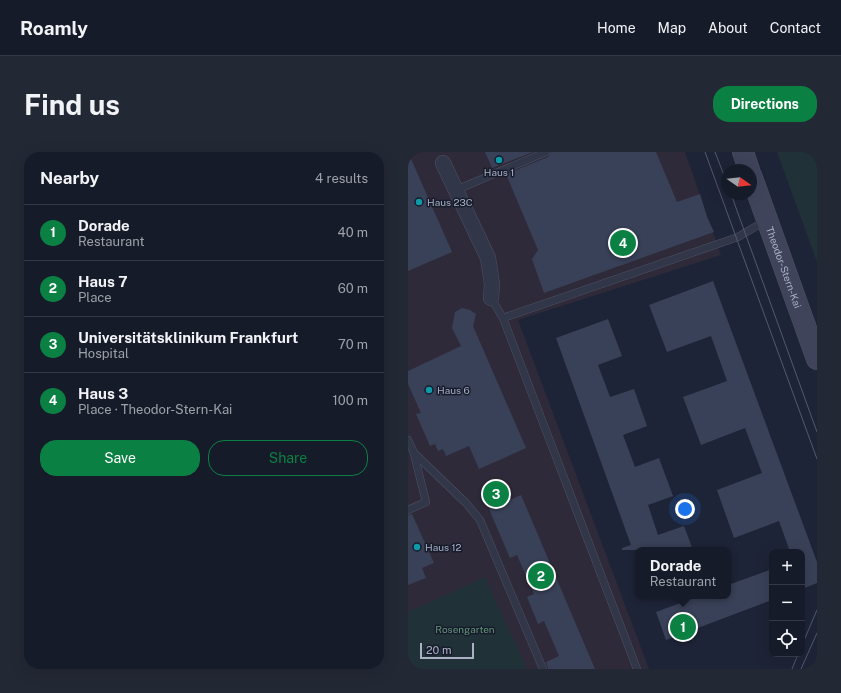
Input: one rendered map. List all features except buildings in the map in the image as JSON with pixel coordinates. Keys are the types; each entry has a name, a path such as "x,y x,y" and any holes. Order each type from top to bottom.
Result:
{"main road":[{"path":"743,152 747,164"},
{"name":"Theodor-Stern-Kai","path":"757,192 817,359"}],"street":[{"path":"443,163 488,258 492,284 491,298"}],"lane":[{"path":"456,190 546,152"},
{"path":"503,318 738,238 767,220"},
{"path":"491,298 503,318 637,669"},
{"path":"408,440 414,454 426,502 408,510"},
{"path":"414,454 466,503 480,520 543,669"}],"shaded area":[{"path":"408,152 685,152 721,255 518,320 649,669 408,669"}],"green space":[{"path":"777,152 817,152 817,262"},
{"name":"Rosengarten","path":"485,577 527,669 408,669 408,612"}],"tram line":[{"path":"705,152 817,459"},
{"path":"715,152 721,168"},
{"path":"733,200 817,432"},
{"path":"805,638 817,610"},
{"path":"801,669 817,633"},
{"path":"792,669 797,657"}],"place":[{"name":"Haus 1","path":"499,160"},
{"name":"Haus 23C","path":"419,202"},
{"name":"Haus 3","path":"623,243"},
{"name":"Haus 6","path":"429,390"},
{"name":"Universitätsklinikum Frankfurt","path":"496,494"},
{"name":"Haus 12","path":"417,547"},
{"name":"Haus 7","path":"541,576"},
{"name":"Dorade","path":"683,627"}]}
